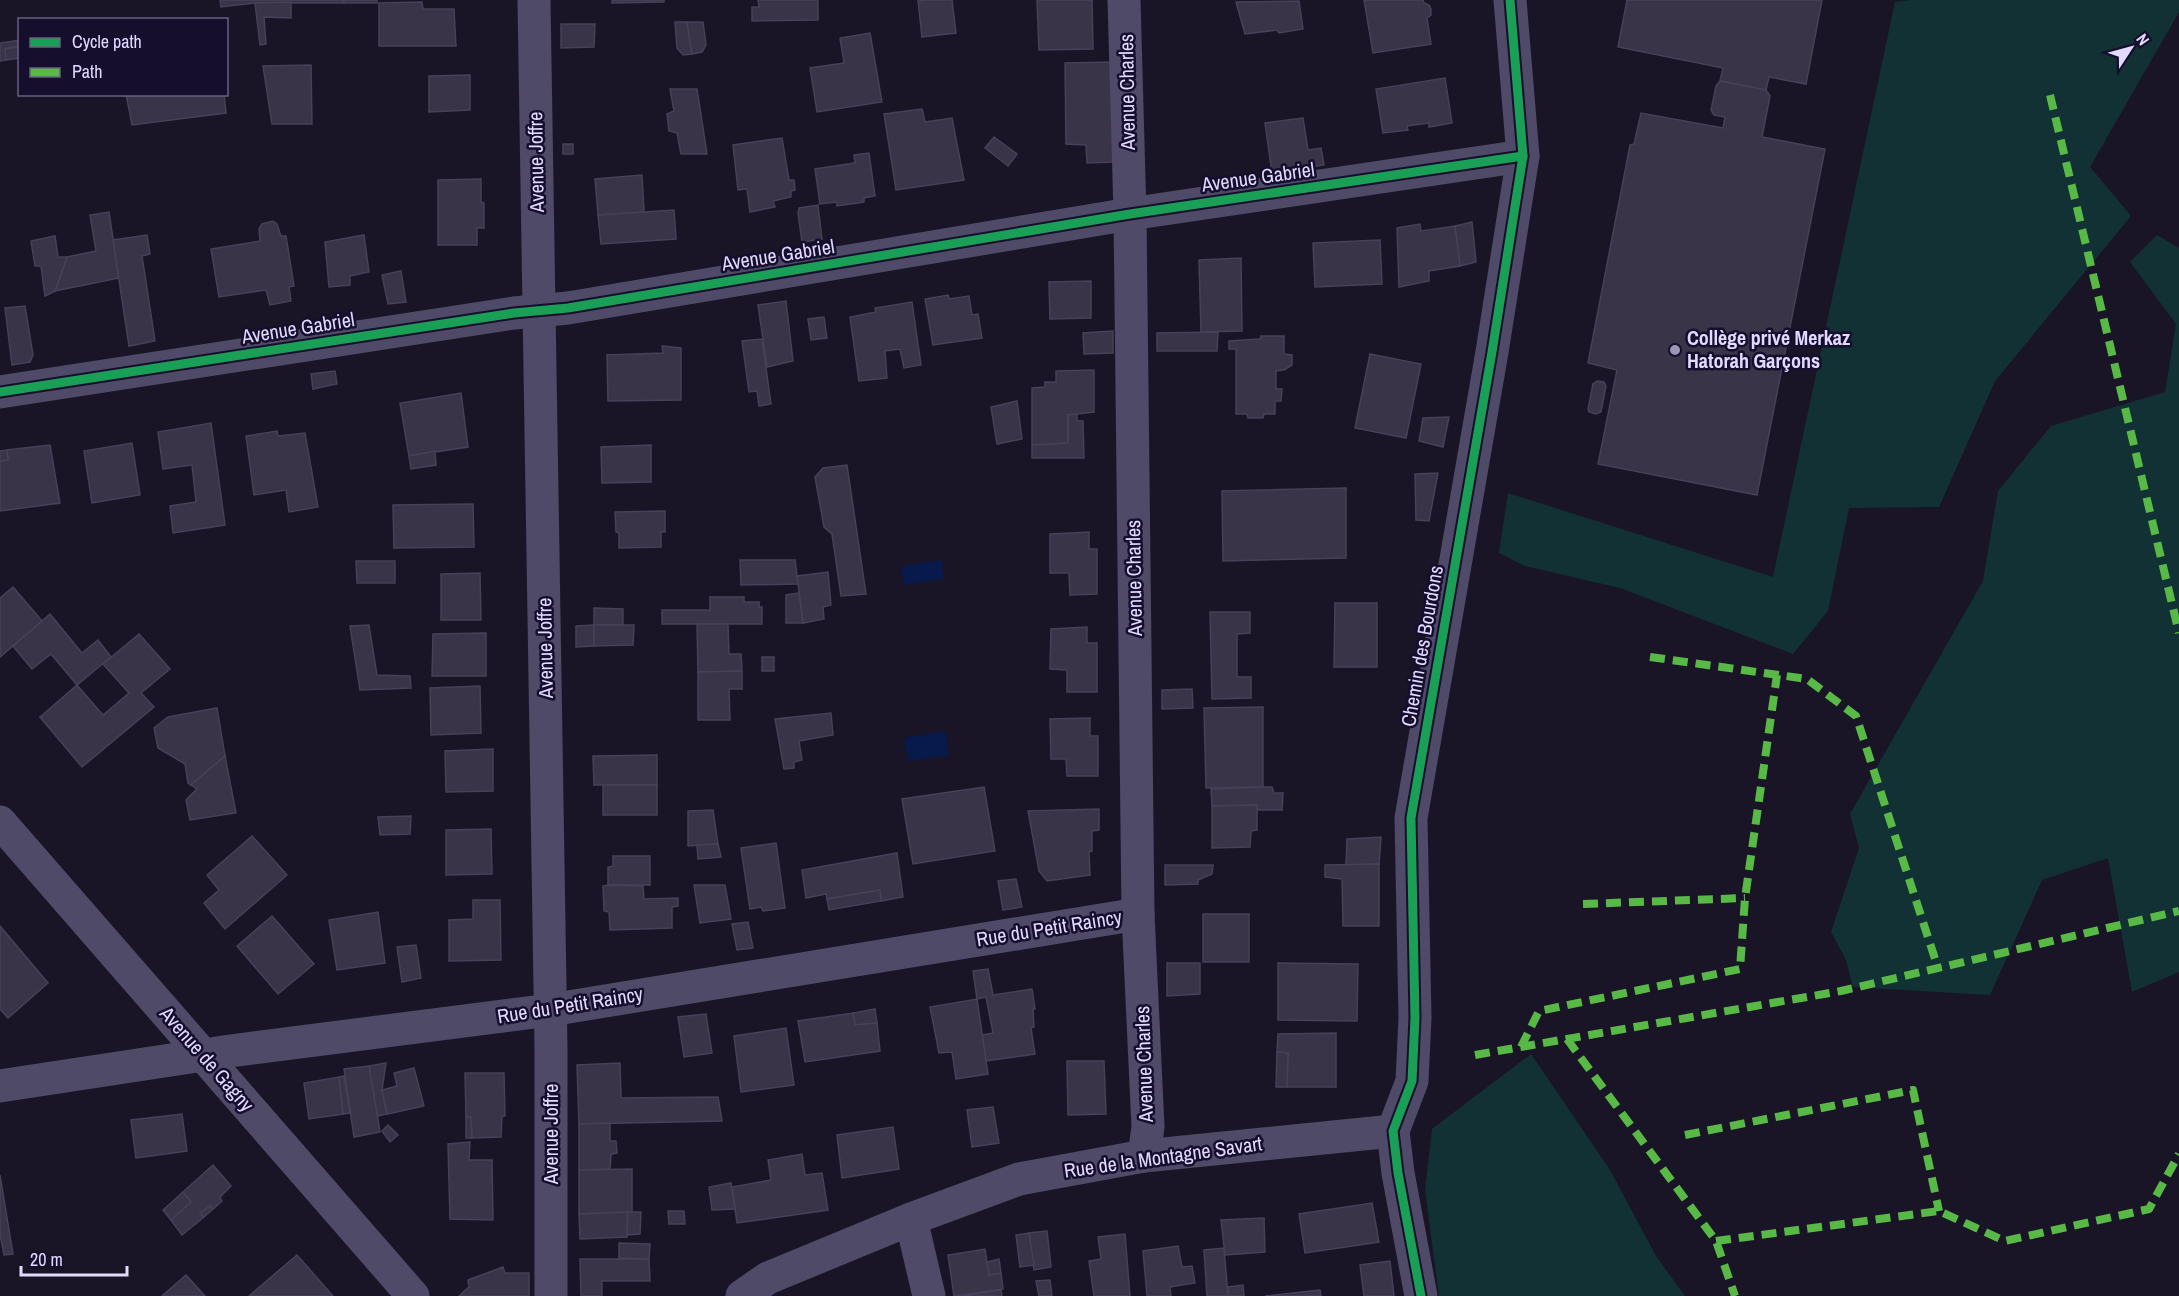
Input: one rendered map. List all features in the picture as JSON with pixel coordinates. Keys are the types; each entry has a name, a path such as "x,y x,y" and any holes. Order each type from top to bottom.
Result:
{"street":[{"name":"Avenue Joffre","path":"534,0 550,1010 551,1296"},
{"name":"Avenue Charles","path":"1124,0 1130,214 1138,914 1148,1127 1144,1156"},
{"name":"Chemin des Bourdons","path":"1393,1131 1413,1082 1415,1018 1411,818 1524,156 1510,0"},
{"name":"Avenue Gabriel","path":"0,392 514,313 538,312 1130,214 1524,156"},
{"name":"Avenue de Gagny","path":"0,822 413,1296"},
{"name":"Rue du Petit Raincy","path":"0,1086 204,1055 550,1010 1138,914"},
{"name":"Rue de la Montagne Savart","path":"742,1296 768,1278 911,1219 1019,1179 1144,1156 1393,1131"},
{"path":"1393,1131 1421,1296"},
{"path":"911,1219 929,1296"}],"green space":[{"path":"1910,0 2179,0 2179,12 2090,167 2131,216 1995,381 1939,507 1849,508 1828,611 1793,654 1620,588 1525,566 1499,553 1508,493 1773,577 1895,2"},
{"path":"2157,235 2179,248 2179,972 2132,992 2108,858 2042,880 1990,995 1853,987 1846,960 1831,932 1859,848 1850,814 1983,581 1998,491 2051,426 2165,392 2176,324 2130,262"},
{"path":"1531,1054 1610,1170 1656,1256 1685,1296 1439,1296 1425,1190 1432,1129"}],"water":[{"path":"942,560 944,579 904,585 901,566"},
{"path":"945,731 949,755 908,761 904,738"}],"building":[{"path":"220,0 344,0 344,3 255,3 221,7"},
{"path":"344,0 377,0 377,3 344,3"},
{"path":"612,0 664,0 664,2 612,3"},
{"path":"758,0 818,0 818,20 752,21 752,7 759,7"},
{"path":"952,0 956,33 922,37 918,1"},
{"path":"1037,0 1092,0 1093,49 1039,50"},
{"path":"1364,0 1423,0 1431,9 1431,15 1427,18 1431,44 1373,53"},
{"path":"1627,0 1822,0 1806,84 1769,77 1766,90 1720,81 1723,68 1618,47"},
{"path":"1299,1 1303,29 1279,33 1277,30 1245,34 1236,2"},
{"path":"291,2 291,18 264,17 266,44 260,45 255,3"},
{"path":"422,2 423,9 454,9 456,46 379,46 379,3"},
{"path":"675,22 687,22 692,54 683,55 677,48"},
{"path":"687,22 703,22 706,45 702,52 692,54"},
{"path":"561,24 595,24 594,47 561,48"},
{"path":"870,33 882,102 817,112 810,68 844,63 840,38"},
{"path":"18,40 18,46 5,49 6,60 0,61 0,43"},
{"path":"18,46 18,58 6,60 5,49"},
{"path":"1111,62 1113,162 1087,163 1086,145 1066,144 1065,63"},
{"path":"311,65 312,124 272,124 263,66"},
{"path":"470,75 470,110 429,112 429,76"},
{"path":"1445,78 1452,123 1429,127 1429,123 1407,126 1408,130 1383,133 1376,89"},
{"path":"1720,81 1766,90 1770,96 1762,137 1825,149 1757,495 1598,464 1617,370 1588,363 1630,145 1634,144 1641,113 1723,128 1725,117 1714,115 1711,110 1716,86"},
{"path":"670,89 697,89 707,154 681,154 677,133 669,131 667,114 674,111"},
{"path":"126,96 224,96 226,113 132,125"},
{"path":"922,109 925,122 952,118 964,180 896,190 884,114"},
{"path":"1303,118 1308,150 1321,148 1324,165 1272,173 1265,123"},
{"path":"994,137 1017,154 1008,166 985,148"},
{"path":"782,138 789,180 794,180 795,190 791,191 791,197 773,201 775,207 750,212 747,189 738,190 733,145"},
{"path":"563,144 573,144 573,154 563,154"},
{"path":"869,153 875,196 864,198 864,202 837,206 837,202 820,204 815,169 855,163 854,155"},
{"path":"642,175 644,212 598,215 595,179"},
{"path":"481,179 484,228 477,228 477,245 438,245 438,180"},
{"path":"818,205 822,239 802,242 799,208"},
{"path":"674,210 676,239 601,244 598,215"},
{"path":"109,212 119,278 55,291 67,257 96,251 90,215"},
{"path":"273,221 277,224 281,236 286,236 294,286 289,287 291,301 270,305 266,290 219,297 211,249 260,241 259,229 262,224"},
{"path":"1472,222 1476,262 1460,266 1455,226"},
{"path":"1420,224 1421,231 1455,226 1460,266 1429,271 1429,281 1399,287 1397,228"},
{"path":"147,235 150,254 142,256 155,341 129,346 113,240"},
{"path":"364,235 369,272 350,276 350,285 329,287 325,242"},
{"path":"55,236 58,257 67,257 55,291 45,296 41,266 35,266 31,241"},
{"path":"1380,240 1382,284 1315,287 1313,243"},
{"path":"1241,258 1242,331 1201,332 1199,260"},
{"path":"401,271 406,302 388,304 382,275"},
{"path":"1091,281 1091,318 1050,319 1049,282"},
{"path":"948,295 949,299 969,296 972,315 978,314 982,338 933,345 925,299"},
{"path":"786,301 793,361 767,367 758,305"},
{"path":"912,302 921,365 904,368 900,349 885,351 887,378 859,381 850,317 876,312 875,308"},
{"path":"25,306 33,355 30,362 12,365 5,308"},
{"path":"824,317 827,338 811,340 808,319"},
{"path":"1113,331 1113,353 1084,354 1083,333"},
{"path":"1218,332 1217,351 1157,351 1157,333"},
{"path":"1261,336 1284,336 1284,354 1292,355 1292,365 1284,370 1276,371 1276,389 1282,389 1281,401 1275,401 1275,414 1264,414 1263,418 1248,418 1247,414 1236,414 1236,349 1229,349 1229,341 1260,339"},
{"path":"762,339 771,404 759,406 757,391 749,392 742,341"},
{"path":"662,346 681,348 681,400 608,401 607,355 663,353"},
{"path":"1370,354 1421,364 1406,438 1355,428"},
{"path":"1094,370 1094,412 1068,415 1068,443 1032,445 1032,388 1045,387 1045,382 1056,382 1056,371"},
{"path":"335,371 337,384 313,389 311,374"},
{"path":"1597,381 1604,382 1606,386 1601,412 1596,414 1589,412 1588,409 1593,384"},
{"path":"461,393 468,447 409,456 400,403"},
{"path":"1017,401 1022,439 997,444 991,407"},
{"path":"1077,414 1077,421 1083,421 1084,458 1032,458 1032,445 1068,443 1068,415"},
{"path":"1449,417 1443,447 1419,441 1423,418"},
{"path":"211,423 225,525 173,533 170,506 196,502 192,465 163,469 158,432"},
{"path":"277,431 278,436 305,433 318,507 289,512 286,490 254,495 246,436"},
{"path":"132,443 140,495 92,503 84,451"},
{"path":"50,445 60,503 0,511 0,461 8,460 7,450"},
{"path":"651,445 651,482 602,483 601,447"},
{"path":"7,450 8,460 0,461 0,451"},
{"path":"435,451 436,465 411,469 409,456"},
{"path":"847,465 866,594 841,596 832,534 824,527 815,477 823,468"},
{"path":"1438,473 1429,521 1416,520 1415,474"},
{"path":"1346,488 1346,558 1223,561 1222,491"},
{"path":"473,504 474,547 394,548 393,505"},
{"path":"665,511 665,532 661,532 661,547 619,548 615,512"},
{"path":"1089,532 1089,549 1097,549 1097,594 1070,595 1069,573 1050,573 1050,534"},
{"path":"740,560 795,560 798,584 741,585"},
{"path":"356,561 395,561 395,583 357,583"},
{"path":"828,572 831,605 823,607 824,619 803,623 797,576"},
{"path":"480,573 481,620 441,620 441,574"},
{"path":"13,587 42,621 0,657 0,598"},
{"path":"799,593 803,623 786,623 786,595"},
{"path":"710,597 744,597 744,602 759,602 759,607 762,607 762,624 662,624 662,610 710,610"},
{"path":"1335,603 1377,603 1377,667 1334,667"},
{"path":"594,608 623,609 623,625 594,625"},
{"path":"1210,612 1250,612 1250,633 1237,634 1237,677 1251,677 1251,698 1212,699"},
{"path":"50,614 82,653 98,640 111,657 77,685 51,654 32,669 13,646"},
{"path":"697,624 728,624 729,654 741,654 742,671 698,672"},
{"path":"369,625 377,675 410,676 411,688 360,690 350,626"},
{"path":"594,625 594,646 576,647 576,626"},
{"path":"594,625 634,625 633,645 594,646"},
{"path":"1087,627 1087,643 1097,643 1097,692 1067,692 1067,670 1050,669 1051,629"},
{"path":"486,633 486,676 432,676 433,634"},
{"path":"139,634 170,669 141,693 154,707 82,767 40,717 77,685 103,715 129,693 103,664"},
{"path":"762,657 774,657 774,671 762,671"},
{"path":"742,671 742,689 729,689 730,720 698,720 698,672"},
{"path":"480,686 481,733 431,735 430,688"},
{"path":"1192,689 1193,708 1162,709 1162,690"},
{"path":"1263,707 1263,787 1206,788 1204,708"},
{"path":"217,708 225,756 191,785 188,783 185,764 158,748 154,728 168,717"},
{"path":"831,713 833,735 799,741 802,760 794,762 794,768 784,769 775,719"},
{"path":"1090,718 1090,736 1098,736 1098,776 1067,776 1066,759 1051,759 1050,719"},
{"path":"493,749 493,791 446,792 445,751"},
{"path":"657,755 657,785 594,785 593,756"},
{"path":"225,756 236,813 190,820 186,800 197,789 191,785"},
{"path":"603,785 657,785 657,815 603,815"},
{"path":"984,787 995,851 913,864 902,799"},
{"path":"1272,787 1274,793 1283,793 1282,810 1257,810 1257,805 1212,806 1211,789"},
{"path":"1257,805 1257,830 1251,831 1250,847 1212,848 1212,806"},
{"path":"1099,809 1099,830 1092,831 1092,851 1089,852 1090,875 1047,881 1039,871 1028,811"},
{"path":"713,810 718,844 688,846 688,811"},
{"path":"411,816 410,834 380,835 378,817"},
{"path":"491,829 492,874 446,875 446,830"},
{"path":"252,836 287,875 225,929 204,903 219,890 207,875"},
{"path":"1381,837 1379,864 1346,865 1347,839"},
{"path":"776,843 785,908 763,911 761,907 750,909 741,848"},
{"path":"718,844 721,857 698,859 697,845"},
{"path":"897,853 903,897 881,901 880,890 827,899 826,894 806,898 802,870"},
{"path":"613,856 650,856 650,885 608,885 608,867 613,866"},
{"path":"1379,864 1379,926 1343,926 1342,879 1325,877 1325,865"},
{"path":"1165,865 1213,865 1212,874 1198,880 1198,884 1165,885"},
{"path":"1016,879 1022,907 1003,910 998,881"},
{"path":"694,885 725,885 731,919 700,923"},
{"path":"603,886 643,886 644,899 678,898 678,906 672,907 672,928 610,930 609,912 604,911"},
{"path":"880,890 881,901 829,910 827,899"},
{"path":"473,900 500,900 501,960 449,961 449,920 473,919"},
{"path":"378,912 385,963 337,970 329,920"},
{"path":"1203,914 1249,914 1249,962 1203,962"},
{"path":"272,916 314,964 278,994 237,946"},
{"path":"748,922 753,948 737,950 732,924"},
{"path":"0,926 48,983 8,1018 0,1009"},
{"path":"416,945 421,978 402,982 397,947"},
{"path":"1167,963 1200,963 1200,994 1167,996"},
{"path":"1278,963 1358,964 1357,1021 1278,1020"},
{"path":"988,969 993,995 1032,989 1035,1009 1033,1009 1034,1027 1031,1028 1035,1054 986,1061 982,1035 993,1033 986,997 977,999 973,971"},
{"path":"977,999 988,1074 956,1079 952,1052 939,1053 930,1007"},
{"path":"875,1009 877,1023 855,1025 853,1013"},
{"path":"853,1013 855,1025 877,1023 880,1051 805,1062 798,1021"},
{"path":"706,1014 712,1053 684,1057 678,1017"},
{"path":"786,1028 794,1085 741,1092 734,1036"},
{"path":"1336,1033 1336,1087 1287,1087 1288,1053 1277,1052 1278,1034"},
{"path":"1277,1052 1288,1053 1287,1087 1276,1087"},
{"path":"1067,1061 1104,1061 1106,1114 1068,1115"},
{"path":"386,1063 382,1090 387,1114 377,1116 369,1066"},
{"path":"620,1063 621,1098 718,1097 722,1121 579,1124 577,1065"},
{"path":"369,1066 380,1132 354,1137 344,1069"},
{"path":"414,1068 424,1106 387,1114 382,1090 397,1086 394,1073"},
{"path":"465,1073 504,1073 505,1116 502,1116 501,1137 472,1138 471,1117 466,1117"},
{"path":"344,1076 350,1113 343,1114 339,1077"},
{"path":"339,1077 343,1114 309,1119 304,1083"},
{"path":"993,1107 999,1143 972,1147 967,1110"},
{"path":"182,1114 187,1151 136,1158 131,1120"},
{"path":"466,1117 471,1117 472,1138 466,1138"},
{"path":"610,1123 610,1141 616,1141 617,1153 611,1154 610,1169 579,1170 579,1124"},
{"path":"388,1125 398,1135 390,1142 382,1131"},
{"path":"893,1127 899,1169 842,1178 837,1135"},
{"path":"470,1142 469,1160 492,1160 493,1220 450,1219 448,1144"},
{"path":"802,1154 805,1175 822,1173 828,1210 737,1223 732,1187 771,1180 768,1160"},
{"path":"213,1165 231,1186 220,1197 222,1201 213,1209 210,1206 200,1213 204,1217 182,1235 171,1220 191,1202 183,1192"},
{"path":"632,1169 632,1212 579,1214 579,1170"},
{"path":"0,1175 13,1254 4,1255 0,1234"},
{"path":"731,1183 735,1209 712,1210 709,1187"},
{"path":"183,1192 191,1202 171,1220 163,1210"},
{"path":"1372,1203 1379,1242 1305,1253 1299,1214"},
{"path":"210,1206 213,1209 204,1217 200,1213"},
{"path":"668,1211 684,1211 685,1224 669,1224"},
{"path":"628,1212 627,1237 580,1239 579,1214"},
{"path":"628,1212 641,1212 640,1234 627,1235"},
{"path":"1264,1218 1265,1252 1225,1255 1221,1220"},
{"path":"1047,1231 1051,1267 1034,1270 1029,1233"},
{"path":"1029,1233 1034,1265 1020,1267 1016,1235"},
{"path":"1125,1234 1130,1296 1094,1296 1089,1261 1101,1259 1098,1237"},
{"path":"619,1243 650,1244 649,1259 619,1258"},
{"path":"1178,1246 1182,1267 1192,1266 1195,1283 1170,1287 1171,1296 1147,1296 1143,1251"},
{"path":"1224,1248 1228,1296 1207,1296 1204,1250"},
{"path":"985,1249 989,1275 1001,1273 1003,1289 954,1296 948,1255"},
{"path":"297,1255 333,1296 249,1296"},
{"path":"580,1259 649,1259 650,1281 602,1281 602,1296 581,1296"},
{"path":"999,1259 1001,1273 989,1275 987,1262"},
{"path":"1390,1261 1394,1296 1364,1296 1360,1265"},
{"path":"503,1267 505,1273 529,1273 529,1296 459,1296 469,1287 468,1280"},
{"path":"186,1275 205,1296 162,1296"},
{"path":"1050,1280 1052,1296 1039,1296 1036,1281"},
{"path":"1243,1285 1244,1296 1229,1296 1228,1287"},
{"path":"1001,1290 1002,1296 961,1296"},
{"path":"1320,1290 1321,1296 1265,1296"}],"marked path":[{"path":"2050,95 2179,633"},
{"path":"1650,657 1807,679 1856,716 1938,968"},
{"path":"1521,1047 1539,1011 1740,969 1745,898 1777,675"},
{"path":"1583,904 1745,898"},
{"path":"1475,1055 1841,991 2179,911"},
{"path":"1567,1039 1716,1241 1735,1296"},
{"path":"1685,1135 1913,1090 1939,1211"},
{"path":"1716,1241 1939,1211 2005,1241 2149,1209 2179,1154"}],"cycle path":[{"path":"1421,1296 1398,1173 1393,1131 1412,1081 1415,1018 1411,818 1492,352 1523,156 1510,0"},
{"path":"0,392 514,313 568,308 1130,214 1523,156"}],"place":[{"name":"Collège privé Merkaz Hatorah Garçons","path":"1675,350"}]}
